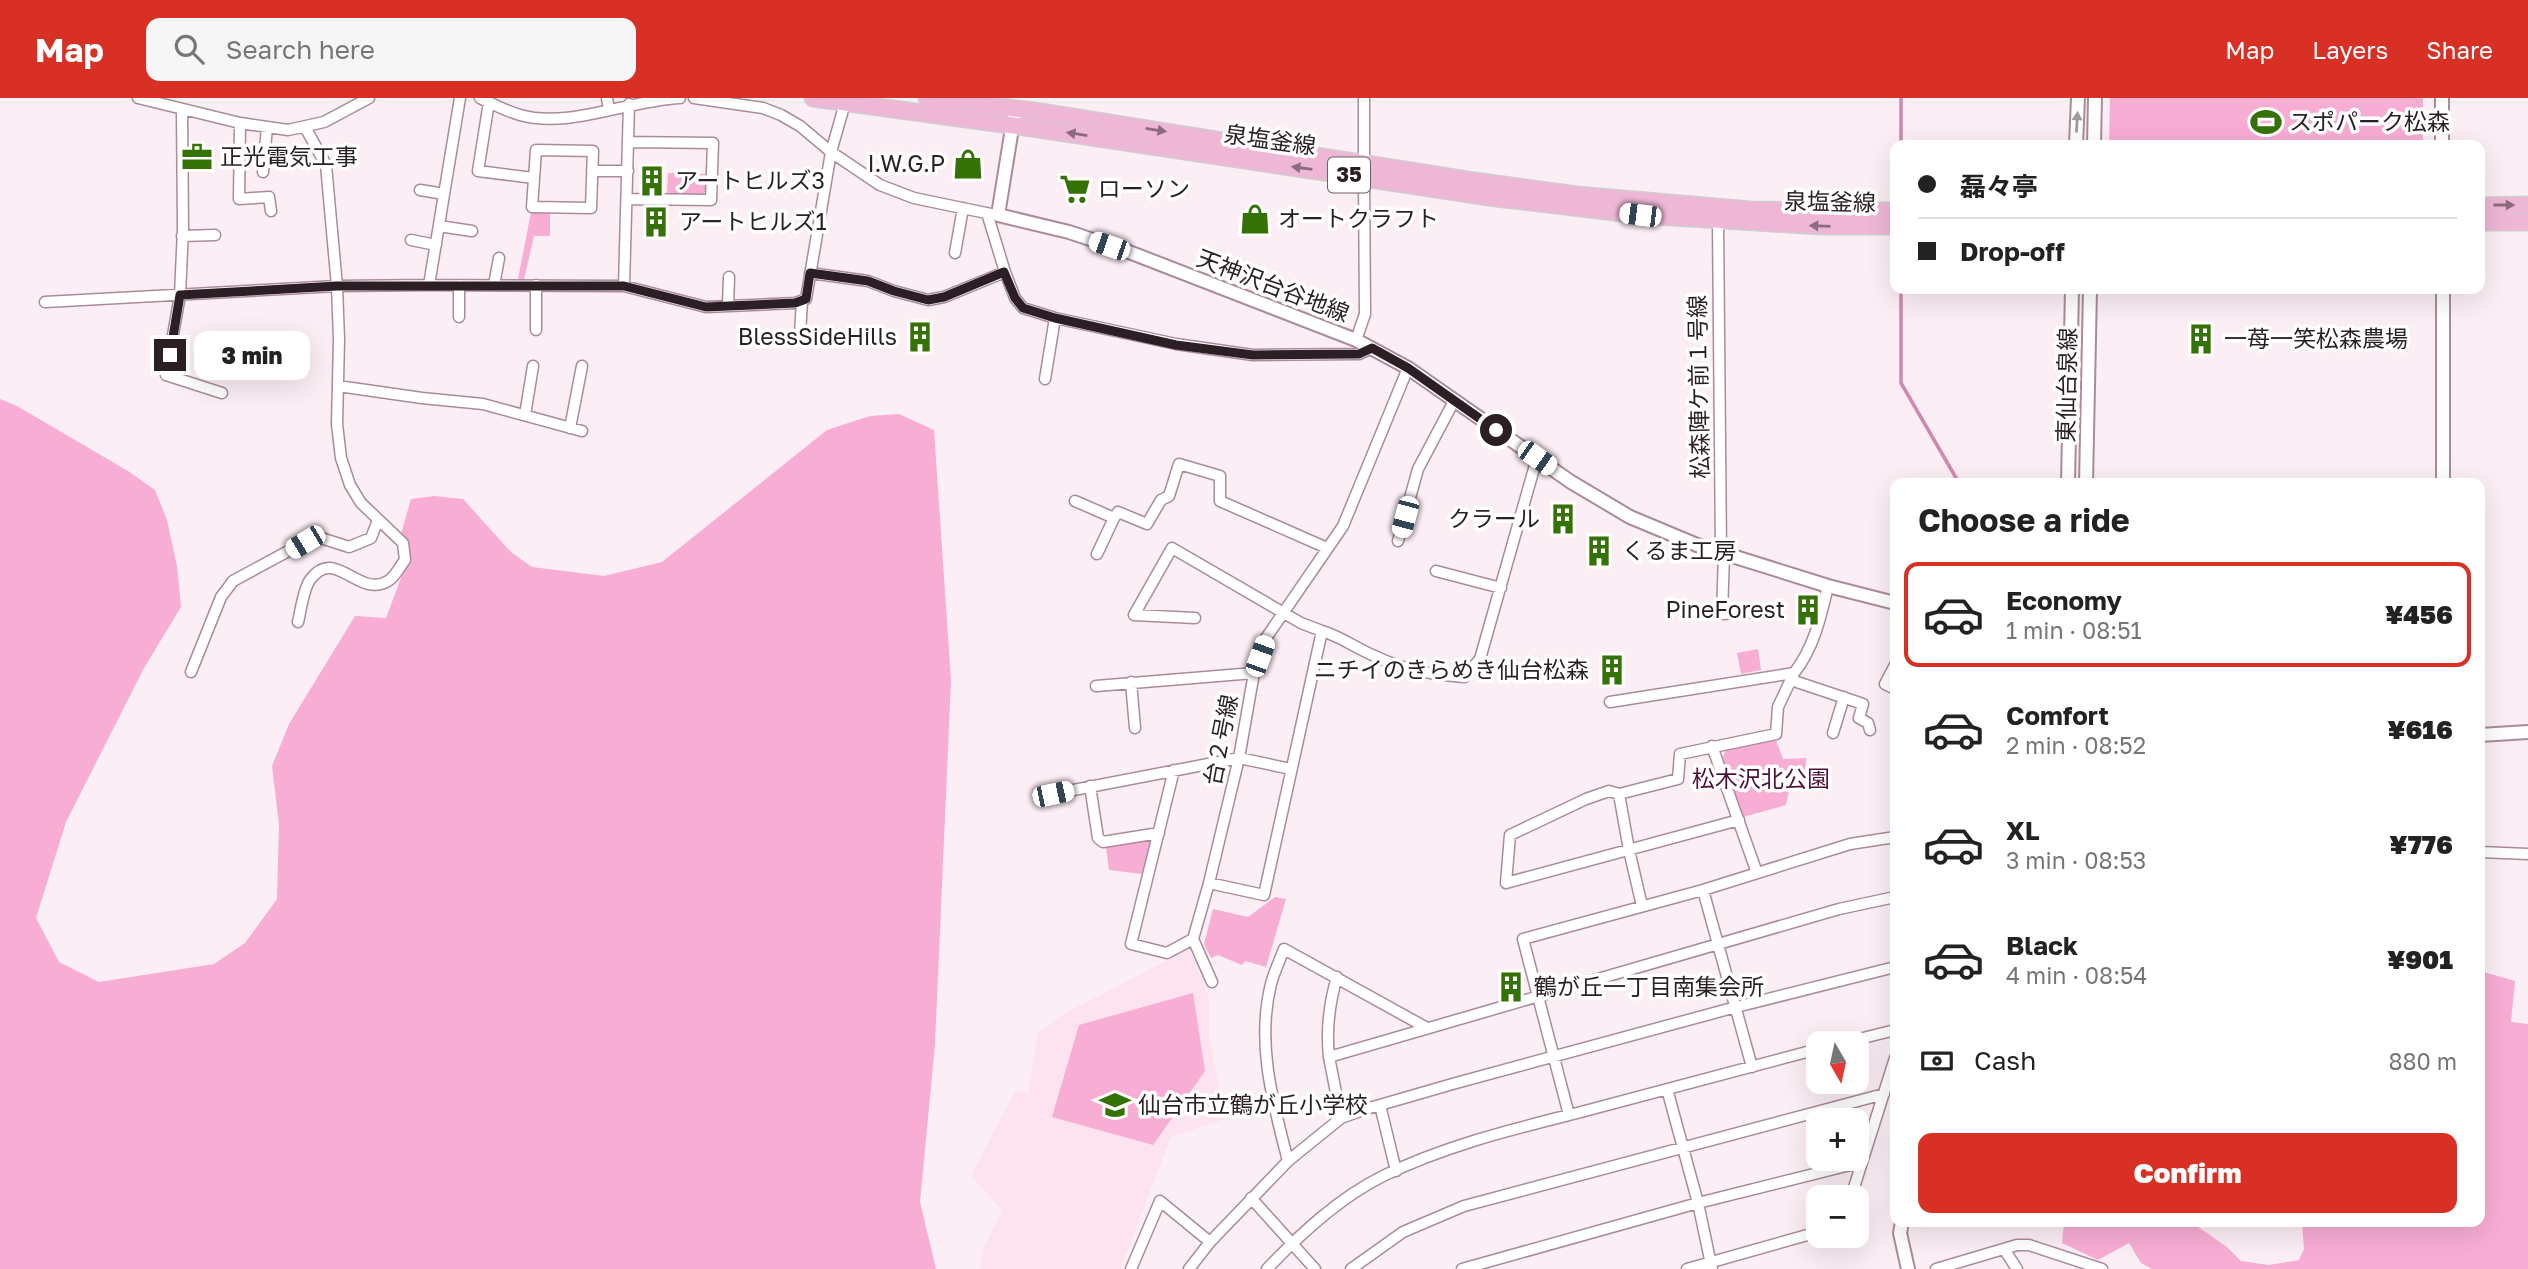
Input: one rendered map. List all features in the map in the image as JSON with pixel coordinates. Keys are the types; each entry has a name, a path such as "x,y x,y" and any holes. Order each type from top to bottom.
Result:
{"main road":[{"name":"泉塩釜線","path":"813,98 1364,170 1662,204 1750,210 1890,211"},
{"name":"泉塩釜線","path":"927,98 1016,103 1496,198 1718,221 1890,226"},
{"path":"2485,206 2528,205"},
{"path":"2485,222 2528,222"}],"street":[{"path":"138,98 288,131 324,122 369,98"},
{"path":"429,285 460,98"},
{"path":"607,98 609,110"},
{"path":"533,178 478,171 484,100 521,115 545,118 680,98"},
{"path":"694,98 763,108 780,114 800,125 831,152 880,185 914,198 993,214"},
{"path":"1356,340 1365,314 1364,98"},
{"path":"2076,140 2078,98"},
{"path":"2094,140 2095,98"},
{"path":"2442,98 2442,140"},
{"path":"45,302 337,286 536,285 624,286 706,307 795,303 806,299 831,152 845,103"},
{"path":"1016,103 993,214 1004,272 1015,298 1023,308 1055,318 1176,345 1253,355 1359,354 1372,348"},
{"path":"624,286 629,104"},
{"path":"182,109 183,236 180,295 166,375 222,393"},
{"path":"240,122 239,199 269,197 271,211"},
{"path":"263,172 267,127"},
{"path":"298,622 309,581 322,569 337,568 358,581 372,585 389,581 405,559 403,543 361,503 350,485 341,458 337,424 337,286 326,165 305,127"},
{"path":"627,199 711,200 713,143 628,142"},
{"path":"536,150 593,151 592,208 532,207 533,178 536,150"},
{"path":"592,171 628,171"},
{"path":"420,190 444,194"},
{"path":"955,253 963,208"},
{"name":"天神沢台谷地線","path":"993,214 1093,240 1356,340 1408,368 1571,482 1630,516 1723,553 1828,586 1890,602"},
{"name":"松森陣ケ前１号線","path":"1718,221 1722,614 1767,611"},
{"path":"439,226 472,231"},
{"path":"183,236 215,235"},
{"path":"411,240 436,245"},
{"path":"494,285 499,258"},
{"path":"810,273 868,281 928,300 944,297 1004,272"},
{"path":"728,306 729,277"},
{"path":"459,285 459,317"},
{"path":"536,285 536,330"},
{"path":"2068,478 2072,294"},
{"name":"東仙台泉線","path":"2086,478 2090,294"},
{"path":"2443,294 2443,478"},
{"path":"800,334 802,300"},
{"path":"1045,379 1055,318"},
{"path":"525,415 533,366"},
{"path":"570,428 582,366"},
{"name":"台２号線","path":"1193,939 1239,758 1254,673 1266,638 1343,526 1408,368"},
{"path":"338,386 483,404 582,431"},
{"path":"1398,541 1418,469 1454,401"},
{"path":"1195,618 1134,615 1172,548 1301,623 1340,636 1377,658 1433,674 1464,677 1479,659 1537,458"},
{"path":"1097,554 1118,512 1147,524 1161,500 1169,496 1180,464 1220,476 1220,501 1327,548"},
{"path":"1075,501 1114,518"},
{"path":"191,672 220,597 233,582 305,542 321,538 349,547 371,538 378,520"},
{"path":"1436,571 1501,588"},
{"path":"1739,820 1506,883 1510,835 1609,791 1619,794 1678,779 1680,754 1776,734 1778,707 1806,658 1828,586"},
{"path":"1209,883 1264,895 1322,631"},
{"path":"1096,686 1254,673"},
{"path":"1610,702 1793,677 1863,704 1859,718 1868,723 1870,730"},
{"path":"1131,682 1135,728"},
{"path":"1833,733 1843,697"},
{"path":"2485,735 2528,732"},
{"path":"1712,746 1757,873"},
{"path":"1053,794 1239,758 1291,769"},
{"path":"1174,770 1131,944 1167,953 1193,939 1212,982"},
{"path":"1090,786 1098,838 1103,842 1159,833"},
{"path":"1619,794 1642,906"},
{"path":"1569,1115 1523,939 1703,890 1850,844 1890,838"},
{"path":"2485,852 2528,854"},
{"path":"1703,890 1752,1067"},
{"path":"1328,1057 1719,946 1839,909 1890,898"},
{"path":"1288,1161 1266,1061 1266,1014 1271,984 1284,948 1427,1028"},
{"path":"1189,1269 1210,1242 1288,1161 1341,1118 1736,1007 1890,968"},
{"path":"1336,977 1326,1032 1328,1057 1341,1118"},
{"path":"1869,1036 1890,1031"},
{"path":"1267,1269 1324,1215 1382,1177 1446,1150 1806,1052"},
{"path":"1869,1143 1890,1074"},
{"path":"1667,1089 1712,1266"},
{"path":"1351,1269 1403,1232 1464,1206 1884,1094"},
{"path":"1380,1105 1396,1171"},
{"path":"1462,1269 1698,1203 1827,1171"},
{"path":"1251,1198 1315,1269"},
{"path":"1131,1269 1160,1201 1210,1242"},
{"path":"1901,1227 1908,1269"},
{"path":"1686,1269 1712,1266 1806,1236"},
{"path":"1936,1269 1967,1265 2004,1249 2029,1245 2102,1269"},
{"path":"2004,1249 2017,1269"}],"shaded area":[{"name":"仙台市立鶴が丘小学校","path":"1189,949 1209,997 1209,1036 1225,1119 1171,1137 1120,1269 980,1269 984,1248 1002,1210 971,1176 1015,1091 1029,1092 1037,1033 1069,1011"}],"green space":[{"name":"スポパーク松森","path":"2110,98 2423,98 2423,140 2109,140"},
{"path":"668,173 707,174 707,190 701,195 667,194"},
{"path":"531,212 550,213 550,236 534,236 524,279 518,279"},
{"path":"0,399 17,406 128,471 155,490 167,520 177,566 181,607 144,668 66,822 36,918 59,962 99,982 214,964 245,943 277,899 279,825 272,766 289,724 355,616 386,618 408,559 409,544 401,534 411,499 434,496 463,499 511,552 532,567 604,576 662,562 827,430 870,416 899,414 934,430 951,680 935,1044 920,1202 936,1269 0,1269"},
{"path":"1758,649 1761,670 1741,674 1737,653"},
{"name":"松木沢北公園","path":"1776,740 1783,759 1806,758 1805,783 1790,785 1786,805 1743,817 1723,757 1726,749"},
{"path":"1152,838 1143,874 1109,870 1106,847"},
{"path":"1275,897 1286,899 1266,967 1245,961 1242,965 1218,955 1211,958 1204,944 1213,909 1248,917"},
{"path":"2485,972 2515,981 2511,1022 2528,1024 2528,1269 2152,1269 2141,1263 2129,1243 2098,1260 2062,1243 2064,1227 2198,1227 2227,1247 2241,1261 2269,1265 2299,1260 2304,1249 2302,1227 2485,1227"},
{"path":"1193,993 1205,1071 1153,1145 1052,1117 1079,1025"}],"waterway":[{"path":"1901,98 1901,140"},
{"path":"1901,294 1901,383 1956,478"}],"place":[{"name":"スポパーク松森","path":"2266,122"},
{"name":"正光電気工事","path":"197,157"},
{"name":"I.W.G.P","path":"968,164"},
{"name":"アートヒルズ3","path":"652,181"},
{"name":"ローソン","path":"1075,189"},
{"name":"オートクラフト","path":"1255,219"},
{"name":"アートヒルズ1","path":"656,222"},
{"name":"BlessSideHills","path":"920,337"},
{"name":"一苺一笑松森農場","path":"2201,339"},
{"name":"クラール","path":"1563,519"},
{"name":"くるま工房","path":"1599,551"},
{"name":"PineForest","path":"1808,610"},
{"name":"ニチイのきらめき仙台松森","path":"1612,670"},
{"name":"鶴が丘一丁目南集会所","path":"1511,987"},
{"name":"仙台市立鶴が丘小学校","path":"1115,1105"}],"route":[{"path":"170,355 180,295 337,286 624,286 706,307 795,303 806,299 810,273 868,281 928,300 944,297 1004,272 1015,298 1023,308 1055,318 1176,345 1253,355 1359,354 1372,348 1408,368 1496,430"}]}
